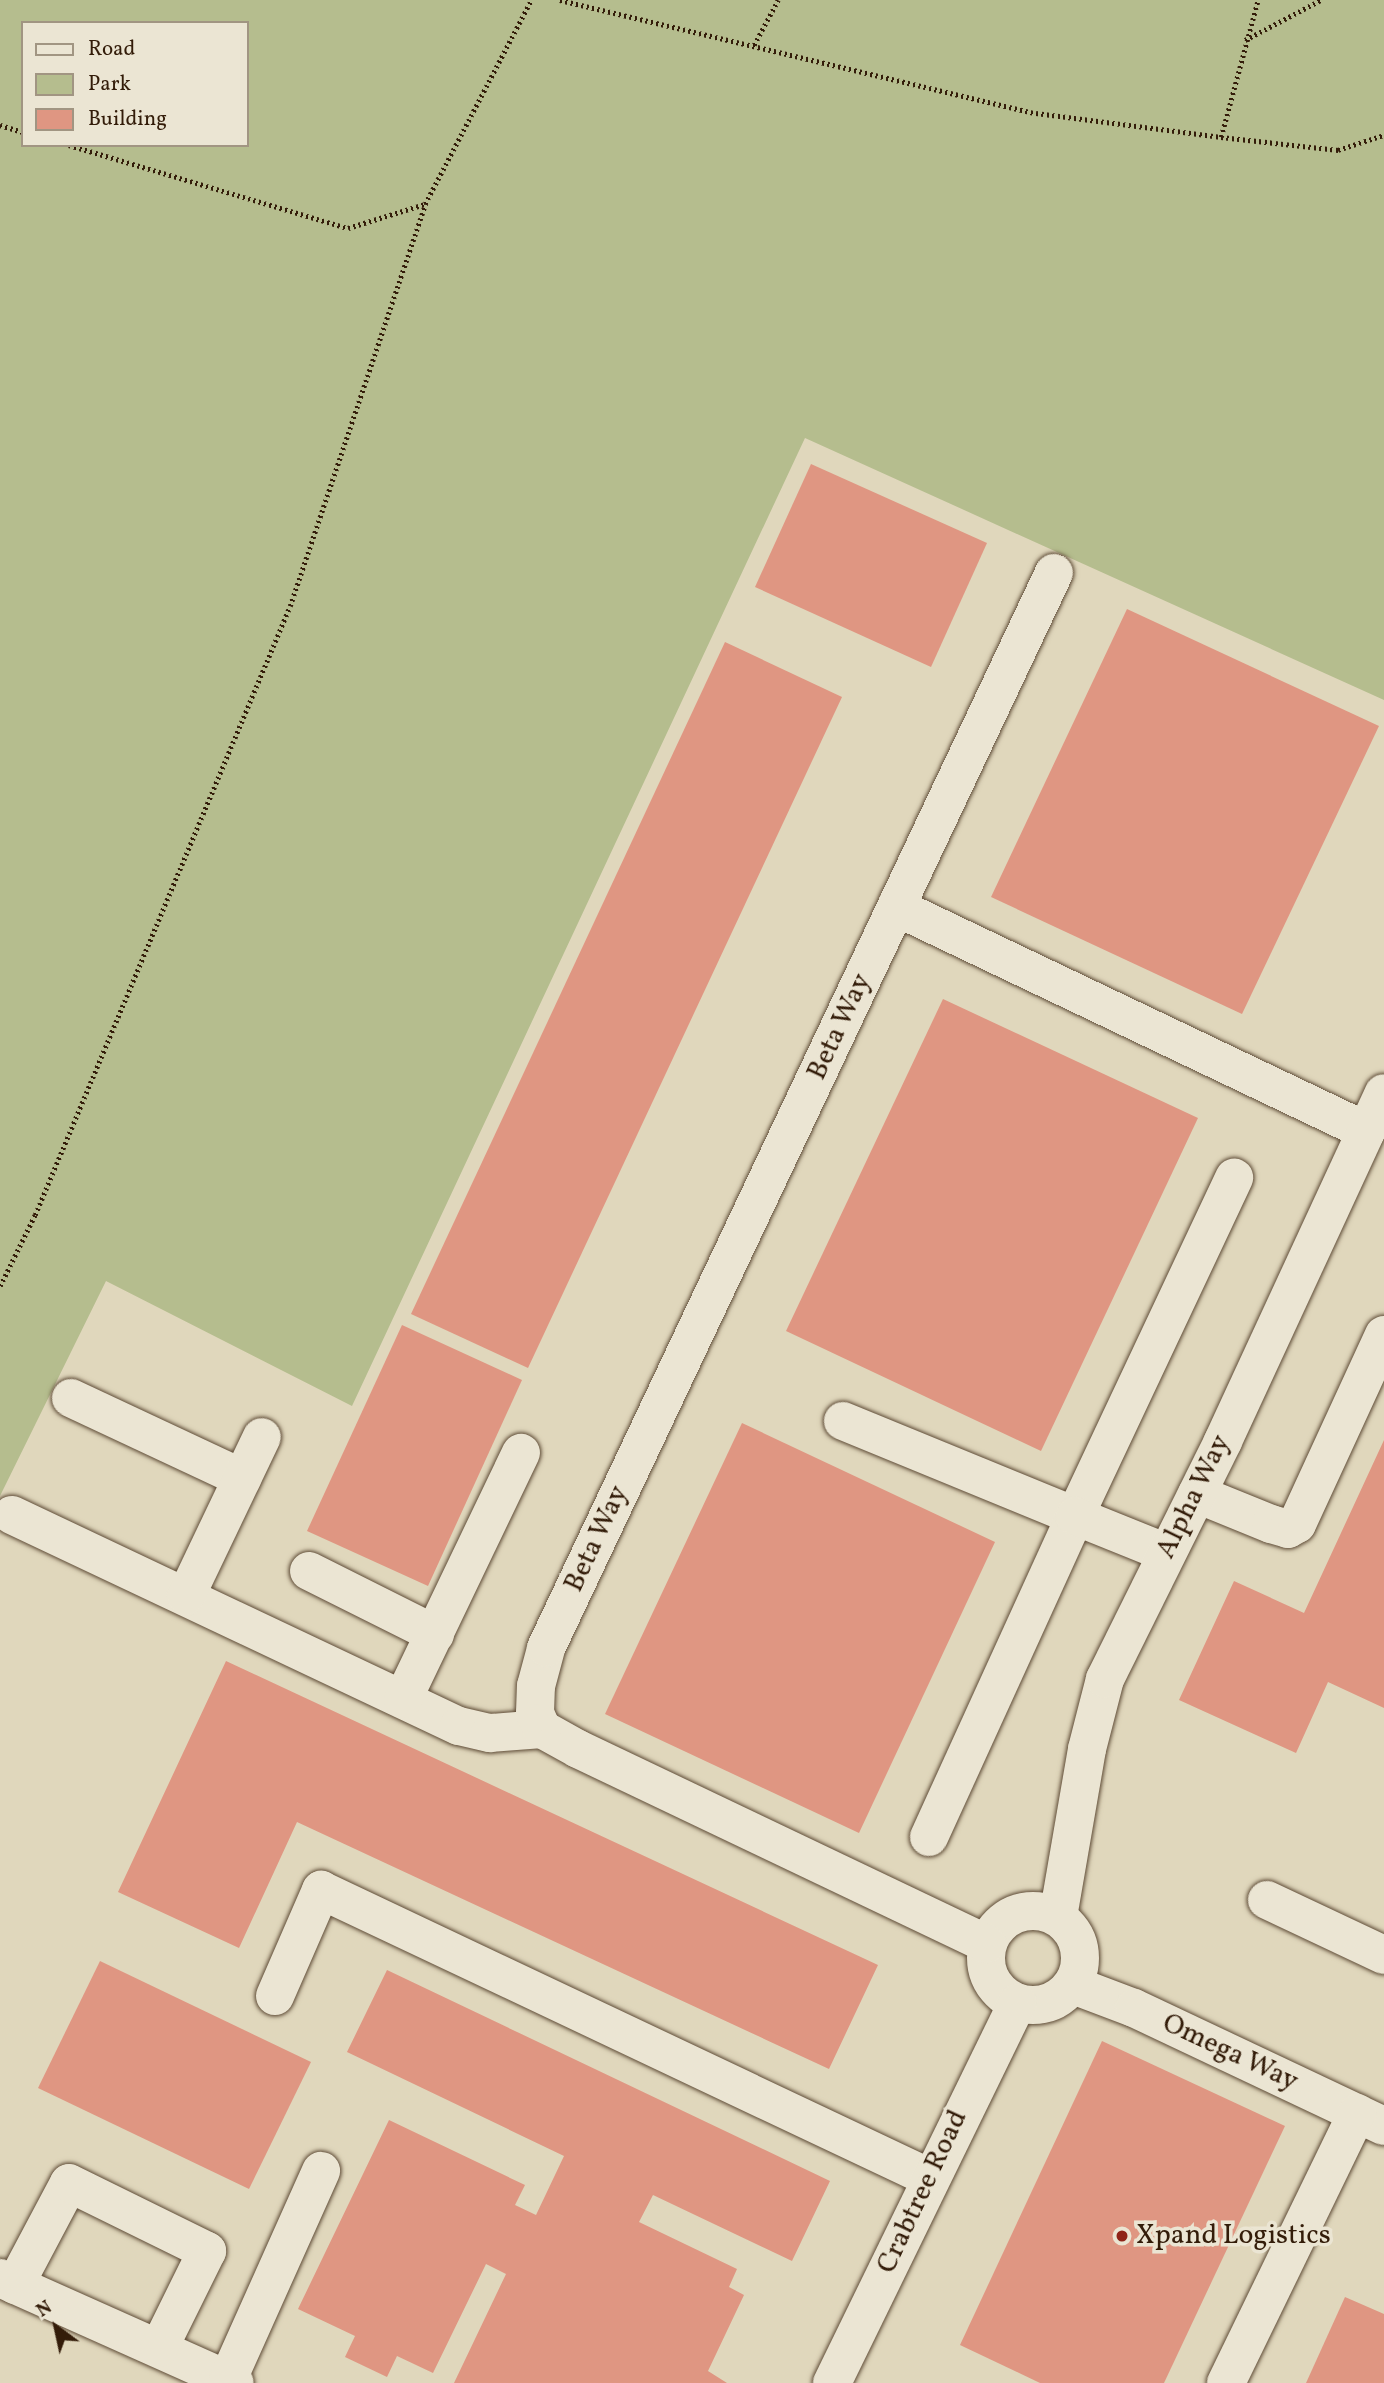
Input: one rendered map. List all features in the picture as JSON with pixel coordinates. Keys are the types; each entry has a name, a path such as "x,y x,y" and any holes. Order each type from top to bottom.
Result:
{"street":[{"name":"Beta Way","path":"542,1728 535,1713 536,1685 546,1648 1054,573"},
{"path":"896,908 1366,1130"},
{"name":"Alpha Way","path":"1058,1917 1087,1749 1105,1679 1197,1493 1384,1093"},
{"path":"929,1837 1234,1178"},
{"path":"1197,1493 1271,1524 1288,1529 1297,1524 1384,1335"},
{"path":"71,1398 242,1478"},
{"path":"842,1421 1167,1553"},
{"path":"186,1596 262,1437"},
{"path":"403,1699 521,1453"},
{"path":"12,1515 459,1726 490,1733 542,1728 988,1944"},
{"path":"309,1571 435,1634"},
{"path":"275,1996 321,1890 930,2178"},
{"path":"1267,1900 1384,1955"},
{"path":"1024,1911 1058,1917 1072,1930 1080,1948 1073,1984 1045,2005 1017,2003 995,1987 987,1972 988,1944 1007,1918 1024,1911"},
{"name":"Omega Way","path":"1073,1984 1134,2008 1370,2119"},
{"name":"Crabtree Road","path":"832,2383 1017,2003"},
{"path":"1226,2383 1370,2119"},
{"path":"174,2364 206,2251 69,2183 7,2281 174,2364 232,2381 321,2171"}],"path":[{"path":"0,1286 40,1202 290,606 425,204 531,0"},
{"path":"559,0 1036,113 1338,150 1384,135"},
{"path":"754,45 778,0"},
{"path":"1221,137 1244,41 1258,0"},
{"path":"1244,41 1321,0"},
{"path":"0,125 21,131"},
{"path":"76,147 348,228 425,204"}],"green space":[{"path":"0,0 1384,0 1384,700 805,438 352,1406 106,1281 0,1496"}],"building":[{"path":"811,464 987,543 931,667 755,587"},
{"path":"1127,609 1379,726 1242,1014 991,897"},
{"path":"725,642 842,697 528,1368 411,1314"},
{"path":"943,999 1198,1118 1041,1451 786,1331"},
{"path":"402,1325 522,1380 428,1586 307,1531"},
{"path":"742,1423 995,1542 859,1833 605,1714"},
{"path":"1384,1440 1384,1708 1328,1682 1296,1753 1179,1700 1234,1581 1304,1613"},
{"path":"226,1661 878,1965 829,2069 297,1822 239,1948 118,1892"},
{"path":"100,1961 311,2062 249,2189 38,2088"},
{"path":"387,1970 830,2181 792,2261 653,2195 639,2222 737,2269 729,2287 744,2295 708,2371 727,2383 454,2383 506,2274 486,2264 433,2373 397,2356 387,2377 345,2357 355,2336 298,2309 389,2120 525,2185 515,2205 536,2215 564,2156 347,2052"},
{"name":"Xpand Logistics","path":"1102,2041 1285,2126 1164,2383 1040,2383 960,2345"},
{"path":"1345,2297 1384,2314 1384,2383 1306,2383"}],"place":[{"name":"Xpand Logistics","path":"1122,2236"}]}
